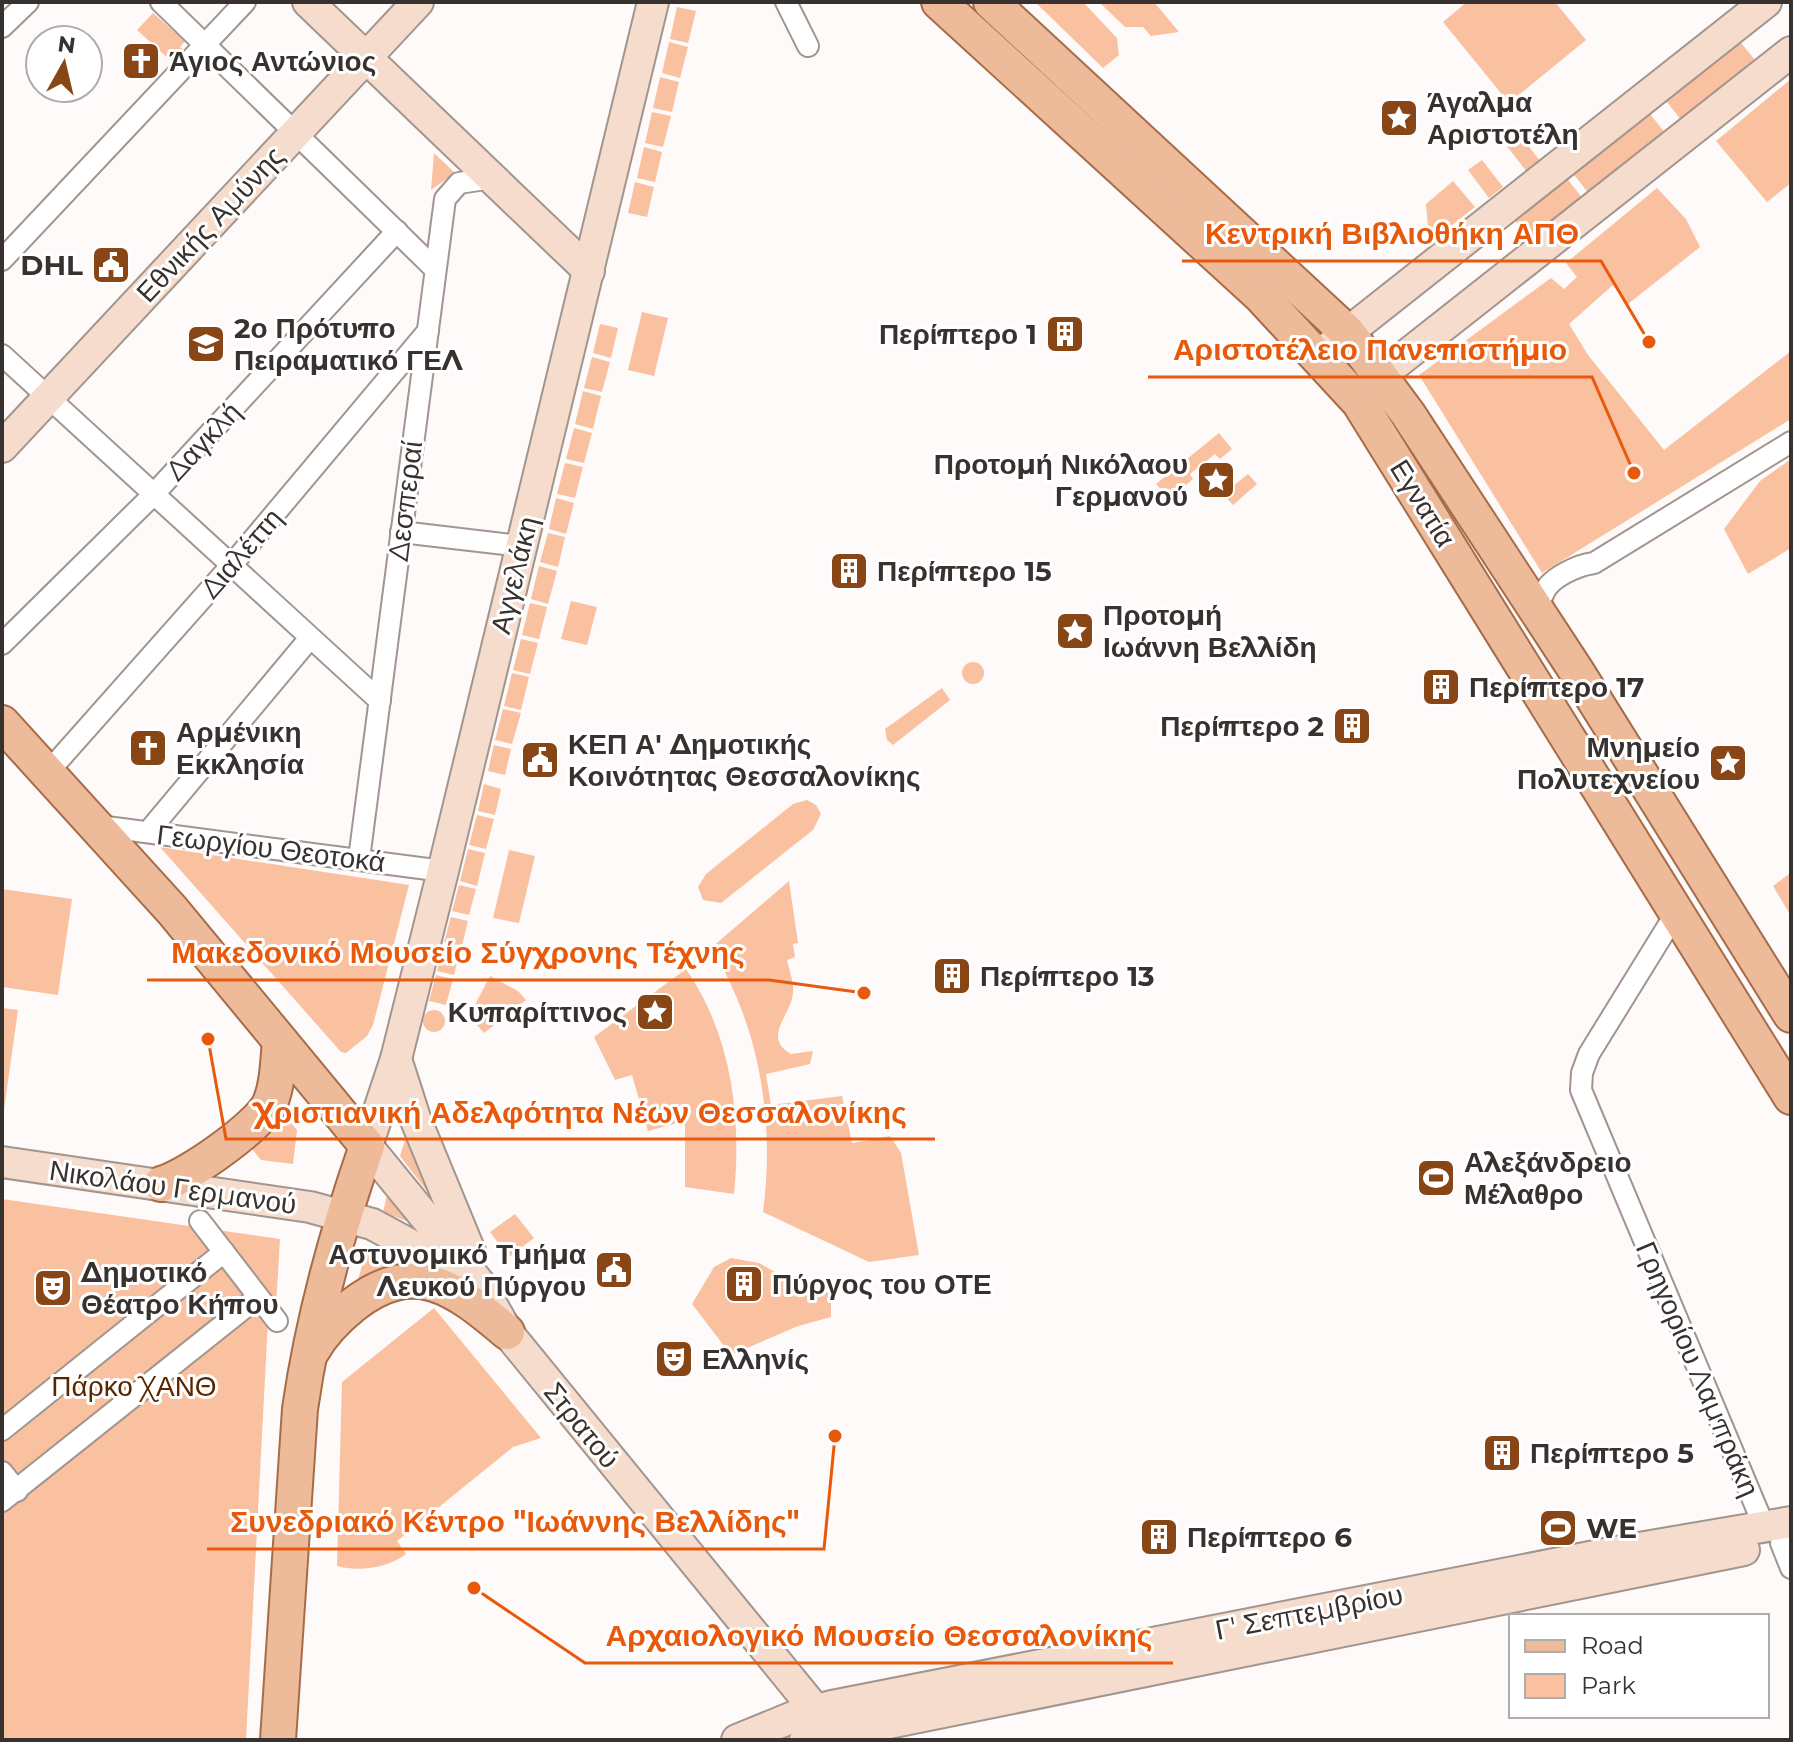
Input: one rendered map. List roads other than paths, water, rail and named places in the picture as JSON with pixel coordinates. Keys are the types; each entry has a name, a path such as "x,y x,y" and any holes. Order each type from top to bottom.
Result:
{"main road":[{"path":"308,2 589,271"},
{"name":"Εθνικής Αμύνης","path":"2,447 418,2"},
{"name":"Αγγελάκη","path":"367,1146 396,1059 443,871 653,2"},
{"name":"Εγνατία","path":"939,2 1261,296 1359,402 1791,1097"},
{"name":"Εγνατία","path":"991,2 1348,333 1536,598 1791,1015"},
{"path":"1318,356 1766,2"},
{"path":"1359,402 1380,376 1791,52"},
{"path":"2,723 99,826 367,1146 343,1216 306,1363 296,1462 278,1740"},
{"path":"161,1184 205,1162 265,1112 274,1089 280,1041"},
{"path":"396,1059 455,1221 507,1332"},
{"name":"Στρατού","path":"367,1146 480,1284 507,1332 823,1731"},
{"name":"Νικολάου Γερμανού","path":"2,1162 161,1184 343,1216"},
{"name":"Στρατού","path":"343,1216 372,1224 409,1244 507,1332"},
{"path":"306,1363 321,1337 339,1317 372,1291 395,1281 426,1281 443,1286 472,1302 507,1332"},
{"name":"Γ' Σεπτεμβρίου","path":"737,1740 823,1731 1004,1685 1434,1600 1784,1540"}],"street":[{"path":"2,27 28,2"},
{"path":"161,2 435,269"},
{"path":"4,254 245,2"},
{"path":"786,2 808,46"},
{"name":"Δεσπεραί","path":"359,859 435,269 448,192 464,181 492,178"},
{"name":"Δαγκλή","path":"2,644 152,496 397,231"},
{"name":"Διαλέττη","path":"49,771 230,567 428,331"},
{"path":"2,355 152,496 380,701"},
{"path":"1536,598 1545,587 1582,564 1594,563 1791,442"},
{"path":"401,532 521,546"},
{"path":"148,832 310,638"},
{"name":"Γεωργίου Θεοτοκά","path":"99,826 443,871"},
{"name":"Γρηγορίου Λαμπράκη","path":"1676,913 1592,1049 1582,1073 1581,1092 1784,1540"},
{"path":"200,1221 277,1321"},
{"path":"2,1430 224,1252"},
{"path":"2,1472 9,1496 258,1297"}],"place":[{"name":"Άγιος Αντώνιος","path":"141,61"},
{"name":"Άγαλμα Αριστοτέλη","path":"1399,118"},
{"name":"DHL","path":"111,265"},
{"name":"Περίπτερο 1","path":"1065,334"},
{"name":"Κεντρική Βιβλιοθήκη ΑΠΘ","path":"1649,342"},
{"name":"2ο Πρότυπο Πειραματικό ΓΕΛ","path":"206,344"},
{"name":"Αριστοτέλειο Πανεπιστήμιο","path":"1634,473"},
{"name":"Προτομή Νικόλαου Γερμανού","path":"1216,480"},
{"name":"Περίπτερο 15","path":"849,571"},
{"name":"Προτομή Ιωάννη Βελλίδη","path":"1075,631"},
{"name":"Περίπτερο 17","path":"1441,687"},
{"name":"Περίπτερο 2","path":"1352,726"},
{"name":"Αρμένικη Εκκλησία","path":"148,748"},
{"name":"ΚΕΠ Α' Δημοτικής Κοινότητας Θεσσαλονίκης","path":"540,760"},
{"name":"Μνημείο Πολυτεχνείου","path":"1728,763"},
{"name":"Περίπτερο 13","path":"952,976"},
{"name":"Μακεδονικό Μουσείο Σύγχρονης Τέχνης","path":"864,993"},
{"name":"Κυπαρίττινος","path":"655,1012"},
{"name":"Χριστιανική Αδελφότητα Νέων Θεσσαλονίκης","path":"208,1039"},
{"name":"Αλεξάνδρειο Μέλαθρο","path":"1436,1178"},
{"name":"Αστυνομικό Τμήμα Λευκού Πύργου","path":"614,1270"},
{"name":"Πύργος του ΟΤΕ","path":"744,1284"},
{"name":"Δημοτικό Θέατρο Κήπου","path":"53,1288"},
{"name":"Ελληνίς","path":"674,1359"},
{"name":"Συνεδριακό Κέντρο \"Ιωάννης Βελλίδης\"","path":"835,1436"},
{"name":"Περίπτερο 5","path":"1502,1453"},
{"name":"WE","path":"1558,1528"},
{"name":"Περίπτερο 6","path":"1159,1537"},
{"name":"Αρχαιολογικό Μουσείο Θεσσαλονίκης","path":"474,1588"}],"park label":[{"name":"Πάρκο ΧΑΝΘ","path":"134,1386"}]}
